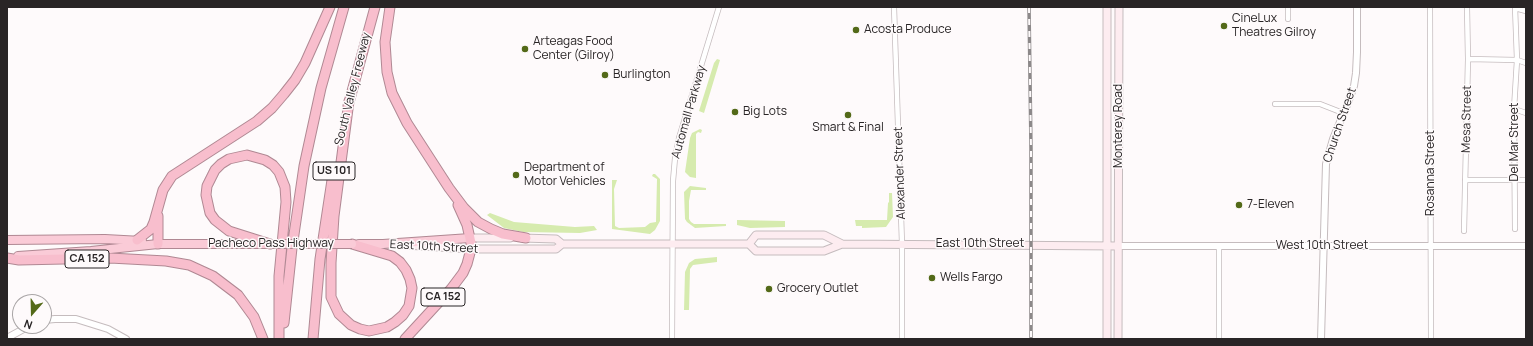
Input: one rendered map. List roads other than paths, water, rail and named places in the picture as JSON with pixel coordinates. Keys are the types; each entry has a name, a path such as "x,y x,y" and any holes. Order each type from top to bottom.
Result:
{"highway":[{"path":"137,240 151,229 163,190 172,176 257,121 272,108 284,94 303,67 330,7"},
{"name":"US 101","path":"283,339 292,248 304,166 323,81 344,7"},
{"name":"South Valley Freeway","path":"313,339 317,286 332,179 349,101 375,7"},
{"path":"390,7 386,32 385,52 387,72 392,93 407,123 449,188 464,208 481,224 502,234 526,238"},
{"path":"349,101 334,216 331,263 331,297 339,314 351,325 369,331 387,328 403,315 409,306 412,288 410,278 400,262 392,256 352,244"},
{"path":"270,244 229,231 215,220 210,213 206,195 207,186 215,170 229,159 247,155 265,160 274,165 285,186 286,202 279,276 279,339"},
{"path":"449,188 463,216 470,238"},
{"path":"158,206 158,244"},
{"name":"East 10th Street","path":"383,244 470,238"},
{"name":"CA 152","path":"405,339 457,281 467,264 471,249 470,238"},
{"name":"Pacheco Pass Highway","path":"7,240 137,240 158,244"},
{"name":"Pacheco Pass Highway","path":"7,257 91,251 158,244 383,244"},
{"name":"CA 152","path":"7,257 19,260 124,259 166,261 189,265 213,276 238,295 254,317 263,339"}],"main road":[{"name":"Monterey Road","path":"1107,7 1107,339"},
{"name":"Monterey Road","path":"1118,339 1119,7"},
{"name":"East 10th Street","path":"749,244 756,235 824,235 842,244"},
{"name":"East 10th Street","path":"470,238 556,238 562,244"},
{"name":"East 10th Street","path":"383,244 471,249 556,249 562,244 749,244 756,251 824,251 842,244 1118,246"}],"street":[{"name":"Automall Parkway","path":"672,339 673,174 677,148 719,7"},
{"name":"Alexander Street","path":"894,7 902,244 902,339"},
{"path":"1288,7 1288,19"},
{"name":"Church Street","path":"1322,339 1326,164 1333,139 1343,113 1350,100 1356,74 1357,7"},
{"name":"Rosanna Street","path":"1430,7 1431,339"},
{"name":"Mesa Street","path":"1464,231 1468,60 1467,7"},
{"path":"1515,7 1526,11"},
{"name":"Del Mar Street","path":"1515,7 1517,60 1514,109 1515,229"},
{"path":"1468,60 1517,60 1526,63"},
{"path":"1275,104 1320,104 1343,113"},
{"path":"1514,109 1526,113"},
{"path":"1465,180 1526,180"},
{"name":"West 10th Street","path":"1118,246 1526,246"},
{"path":"1219,246 1219,339"},
{"path":"52,319 76,319 108,329 126,339"}],"railway":[{"path":"1029,7 1031,339"}],"place":[{"name":"CineLux Theatres Gilroy","path":"1224,26"},
{"name":"Acosta Produce","path":"856,30"},
{"name":"Arteagas Food Center (Gilroy)","path":"525,49"},
{"name":"Burlington","path":"605,75"},
{"name":"Big Lots","path":"735,112"},
{"name":"Smart & Final","path":"848,115"},
{"name":"Department of Motor Vehicles","path":"516,175"},
{"name":"7-Eleven","path":"1239,205"},
{"name":"Wells Fargo","path":"932,278"},
{"name":"Grocery Outlet","path":"769,289"}]}
